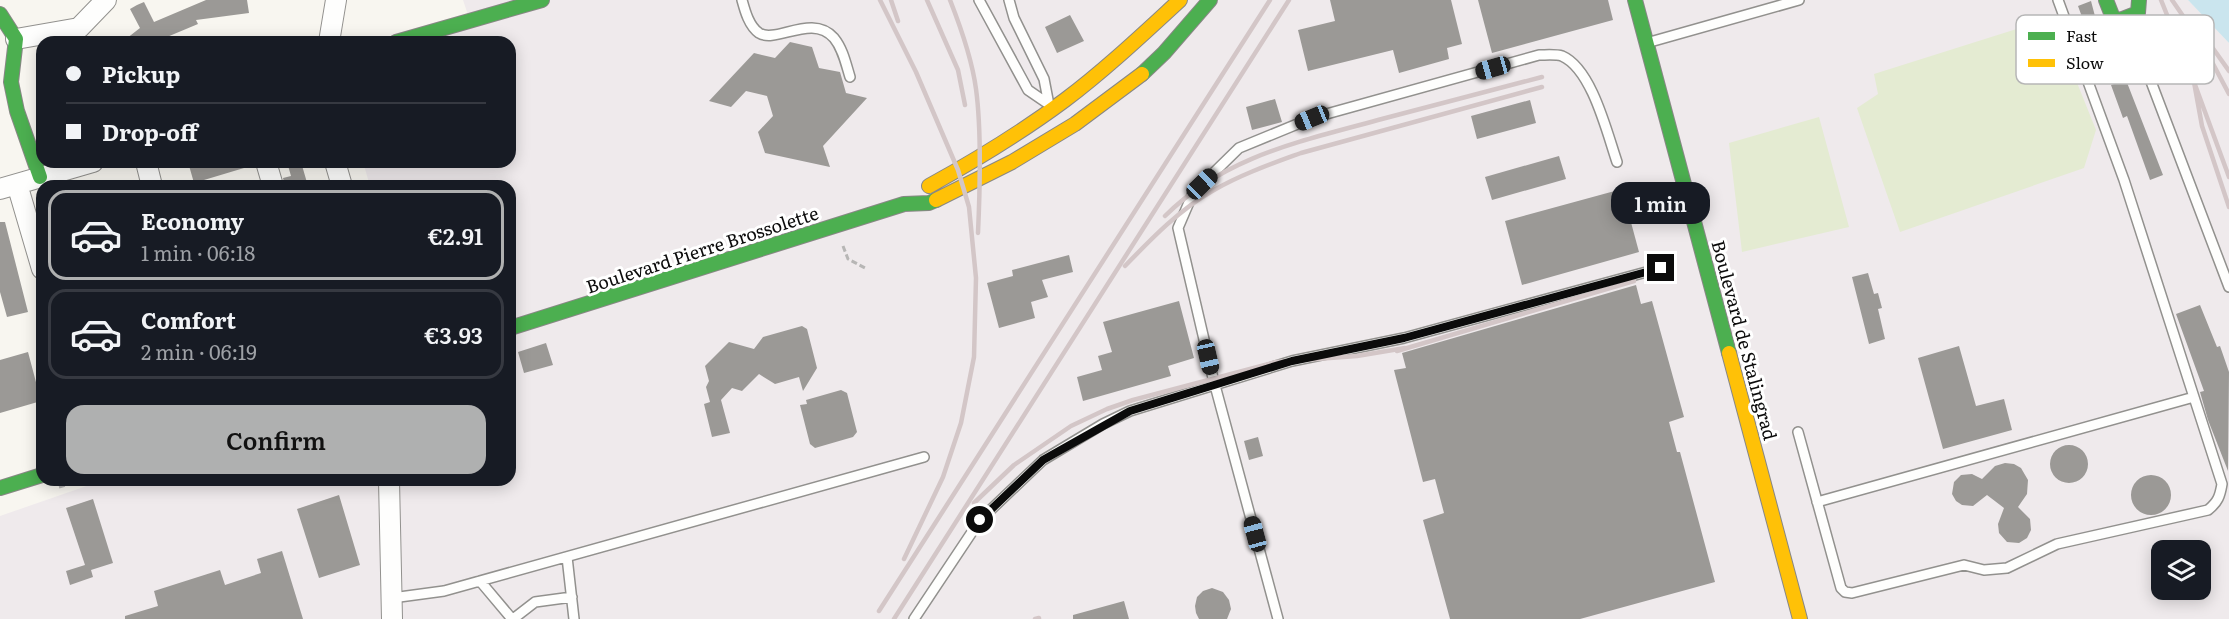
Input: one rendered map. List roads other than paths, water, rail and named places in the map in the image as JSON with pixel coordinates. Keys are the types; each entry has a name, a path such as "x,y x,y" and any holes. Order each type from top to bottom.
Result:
{"main road":[{"path":"417,36 542,0"},
{"name":"Boulevard Pierre Brossolette","path":"904,204 1049,106 1133,44 1180,0"},
{"name":"Boulevard Pierre Brossolette","path":"516,326 904,204 929,203 963,188 1065,130 1134,81 1164,53 1210,0"},
{"name":"Boulevard de Stalingrad","path":"1635,0 1800,619"},
{"path":"2106,0 2110,15"},
{"path":"2125,9 2138,13 2139,0"},
{"path":"0,14 16,39 11,82 17,111 36,166"},
{"path":"1049,106 1065,130"},
{"path":"37,168 40,177"},
{"path":"0,488 36,476"}],"street":[{"path":"16,39 79,28 106,0"},
{"path":"330,36 336,0"},
{"path":"36,254 9,186 72,168"},
{"path":"389,486 392,619"}],"lane":[{"path":"742,0 747,17 757,32 765,36 806,28 824,31 833,37 841,49 850,77"},
{"path":"979,0 1028,90 1049,106"},
{"path":"1009,0 1014,18 1044,78 1049,106"},
{"path":"1647,43 1799,0"},
{"path":"2058,0 2064,15"},
{"path":"1278,619 1215,386 1178,228 1192,193 1239,148 1312,118 1539,55 1560,55 1573,64 1582,75 1597,103 1617,162"},
{"path":"1798,432 1841,588 1845,592 1852,593 1964,565 1984,570 2007,568 2057,544 2208,510 2216,504 2220,497 2222,484 2124,180 2089,84"},
{"path":"2153,84 2229,287"},
{"path":"914,619 980,520 1043,460 1130,411 1292,361 1404,338 1661,268"},
{"path":"1817,502 2194,397"},
{"path":"392,598 444,591 924,457"},
{"path":"567,557 573,597 573,619"},
{"path":"480,581 512,619 535,602 573,597"}],"water":[{"path":"2188,0 2229,0 2229,43 2214,27 2214,15 2202,15"}],"railway":[{"path":"880,0 916,72 958,170 969,207 976,278 974,357 961,423 943,477 904,559"},
{"path":"891,0 898,21"},
{"path":"927,0 958,70 965,105"},
{"path":"950,0 966,44 976,89 980,142 978,233"},
{"path":"879,611 1270,0"},
{"path":"894,619 1289,0"},
{"path":"2161,0 2167,15"},
{"path":"2172,0 2182,15"},
{"path":"2214,50 2229,71"},
{"path":"2214,66 2229,94"},
{"path":"1165,216 1212,179 1264,154 1320,136 1542,77"},
{"path":"2194,84 2202,126 2229,207"},
{"path":"2195,84 2229,177"},
{"path":"1125,266 1178,215 1214,190 1246,174 1301,153 1542,87"},
{"path":"1397,351 1634,281"},
{"path":"974,503 1014,465 1071,426 1107,409 1276,362 1357,356 1405,348"},
{"path":"1035,619 1039,618"}]}
